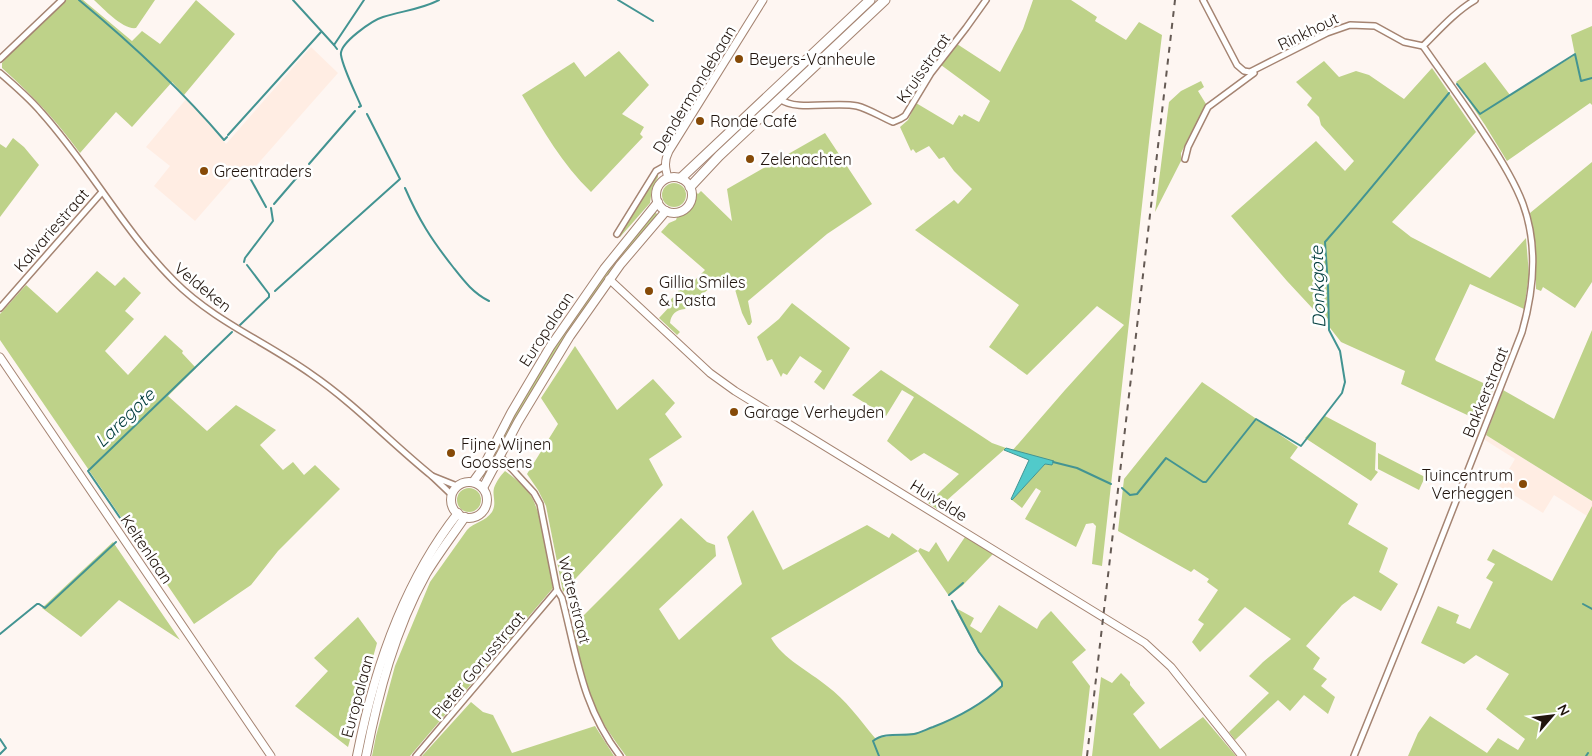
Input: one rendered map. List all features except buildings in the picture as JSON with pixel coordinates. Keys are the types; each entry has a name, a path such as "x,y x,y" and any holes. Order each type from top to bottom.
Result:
{"highway":[{"path":"681,178 870,0"},
{"path":"690,187 719,156 885,0"}],"main road":[{"path":"658,202 666,210 676,212 687,206 691,200 690,187 681,178 668,178"},
{"name":"Europalaan","path":"474,482 511,413 556,339 604,269 658,202 656,193 658,187 668,178"},
{"name":"Europalaan","path":"461,515 477,516 485,508 487,500 483,488 545,376 610,279 666,210"},
{"path":"461,515 452,504 452,495 458,486 474,482 483,488"},
{"name":"Europalaan","path":"358,756 364,718 372,690 380,663 400,612 423,563 461,515"},
{"name":"Europalaan","path":"366,756 379,696 410,606 429,569 461,515"}],"street":[{"path":"0,59 62,0"},
{"name":"Dendermondebaan","path":"668,178 665,159 669,151 763,0"},
{"name":"Kruisstraat","path":"780,99 794,106 833,103 858,106 893,122 900,119 905,116 931,73 986,0"},
{"path":"1203,0 1237,65 1244,71 1259,70"},
{"path":"1423,46 1468,4 1475,0"},
{"name":"Rinkhout","path":"1185,159 1188,148 1208,107 1259,70 1328,33 1350,25 1375,26 1404,42 1423,46"},
{"name":"Bakkerstraat","path":"1354,756 1522,332 1532,290 1533,266 1530,234 1523,205 1511,177 1478,124 1423,46"},
{"name":"Veldeken","path":"0,73 41,112 145,251 175,283 218,317 332,388 452,495"},
{"name":"Dendermondebaan","path":"616,234 656,171 665,166"},
{"name":"Kalvariestraat","path":"0,308 102,192"},
{"name":"Huivelde","path":"610,279 710,373 1145,643 1172,667 1242,756"},
{"name":"Keltenlaan","path":"0,357 271,756"},
{"name":"Waterstraat","path":"500,456 534,493 540,504 558,590 562,598 587,696 600,727 620,756"},
{"name":"Veldeken","path":"432,476 458,486"},
{"name":"Pieter Gorusstraat","path":"416,756 558,590"}],"shaded area":[{"path":"311,47 338,73 255,167 242,167 195,221 154,186 170,166 146,147 187,98 226,144"},
{"path":"1486,435 1592,501 1592,506 1587,516 1554,495 1543,513 1499,486 1515,459 1485,440"}],"green space":[{"path":"66,0 83,0 132,41 142,31 160,44 196,0 235,34 184,95 172,82 132,127 116,112 80,153 43,108 2,68 2,63 6,58"},
{"path":"94,0 155,0 136,28 131,28 125,26"},
{"path":"1033,0 1071,0 1097,17 1095,21 1126,40 1139,22 1162,35 1102,566 1092,564 1096,526 1093,523 1086,524 1076,547 1025,519 1041,491 1036,488 1022,508 1012,500 1045,464 1052,465 1054,462 1012,451 1124,325 1097,306 1027,375 989,347 1019,305 915,230 954,200 958,204 972,189 954,171 944,157 939,159 929,146 916,153 913,149 911,151 900,127 908,120 916,103 953,125 959,115 962,117 964,114 979,122 990,101 941,65 957,44 1000,72 1023,29"},
{"path":"1592,26 1592,105 1590,103 1507,161 1456,82 1485,62 1510,95 1575,55 1571,35"},
{"path":"619,51 649,85 622,114 644,127 640,134 643,137 591,192 562,158 522,95 574,62 585,77"},
{"path":"1324,61 1339,77 1356,71 1369,75 1404,99 1432,68 1476,132 1392,222 1411,237 1490,278 1526,238 1529,275 1524,309 1470,284 1435,359 1494,388 1480,421 1401,384 1405,371 1341,342 1231,216 1316,141 1345,171 1354,161 1321,125 1319,117 1307,105 1312,98 1296,82"},
{"path":"1201,81 1204,87 1198,91 1206,104 1181,153 1181,161 1155,212 1169,102 1181,91"},
{"path":"825,133 872,204 827,234 748,301 752,322 750,325 748,325 742,313 731,276 726,275 690,301 685,309 677,311 673,315 670,323 680,332 677,335 659,318 673,303 670,300 678,293 680,281 685,279 695,280 705,270 661,232 669,223 688,211 695,201 696,192 698,194 701,191 732,221 727,189"},
{"path":"13,138 24,147 39,165 0,217 0,144 6,148"},
{"path":"1592,162 1592,282 1575,308 1543,287 1541,291 1536,289 1536,248 1530,213"},
{"path":"658,174 652,189 650,203 620,237 618,236"},
{"path":"674,183 679,184 685,190 685,200 679,206 674,207 669,206 663,200 662,195 663,190 669,184"},
{"path":"655,212 658,215 615,267 576,322 484,478 481,476 519,406 560,339 605,274"},
{"path":"97,271 115,286 124,277 141,293 125,311 134,319 105,351 128,375 165,335 183,351 182,353 196,368 168,396 207,431 236,405 276,430 260,445 283,470 293,462 304,475 315,465 340,489 278,551 251,585 194,624 0,340 0,314 26,285 57,313"},
{"path":"792,303 850,348 824,390 814,382 822,371 800,356 787,375 783,373 781,377 772,359 767,361 757,337 779,319"},
{"path":"1592,330 1592,501 1486,435 1503,390 1554,419"},
{"path":"575,346 617,410 653,379 675,403 665,414 682,437 649,459 663,485 563,592 546,506 527,474 558,424 541,398"},
{"path":"881,370 992,443 1006,448 937,509 928,503 959,474 924,453 911,461 887,441 914,397 902,390 886,416 852,395"},
{"path":"1202,382 1298,447 1290,458 1358,504 1348,524 1388,548 1379,572 1398,584 1381,611 1354,596 1342,605 1306,646 1320,658 1313,669 1327,679 1321,686 1335,697 1328,714 1304,695 1290,711 1278,700 1235,740 1229,732 1269,693 1249,676 1291,639 1245,607 1200,652 1192,642 1204,624 1198,620 1218,590 1207,582 1209,579 1194,569 1191,572 1118,531 1124,479"},
{"path":"1325,416 1376,443 1375,470 1378,472 1371,481 1305,438"},
{"path":"1378,453 1425,477 1419,490 1378,469"},
{"path":"505,471 528,491 538,511 553,588 410,756 372,756 395,666 430,582 467,530 492,512 494,488"},
{"path":"469,488 474,489 480,495 480,505 474,511 469,512 464,511 458,505 457,500 458,495 464,489"},
{"path":"1592,506 1592,756 1408,756 1418,733 1430,716 1487,753 1498,738 1518,750 1525,739 1486,709 1509,674 1476,655 1464,664 1421,643 1438,606 1459,615 1456,623 1470,629 1493,582 1486,578 1495,564 1487,560 1493,549 1552,581"},
{"path":"753,510 783,570 867,525 889,538 892,533 918,551 771,638 789,658 834,692 875,738 922,732 970,710 1002,685 978,652 954,607 974,618 970,626 981,633 999,605 1037,629 1041,621 1051,611 1086,650 1072,662 1090,686 1082,756 626,756 606,727 592,699 582,668 573,626 681,518 707,542 715,545 716,556 659,609 679,640 742,584 727,537"},
{"path":"965,537 993,554 962,586 949,596 918,551 920,548 929,552 936,542 948,562"},
{"path":"113,542 180,640 119,600 81,637 42,608"},
{"path":"358,617 377,643 348,747 295,706 328,671 314,658"},
{"path":"1121,673 1145,703 1133,714 1160,749 1203,717 1236,756 1092,756 1101,677 1112,683"},
{"path":"471,702 483,712 493,715 512,753 595,726 614,756 422,756"}],"water":[{"path":"1006,448 1054,461 1052,465 1045,464 1012,500 1029,460 1004,450"}],"waterway":[{"path":"79,0 154,67 190,102 224,140 227,137"},
{"path":"293,0 334,45"},
{"path":"337,49 334,45 364,0"},
{"name":"Laregote","path":"359,107 361,106 342,60 341,55 345,44 378,19 426,6 439,0"},
{"path":"618,0 653,21"},
{"path":"228,135 321,32"},
{"name":"Donkgote","path":"1457,84 1480,114 1575,54 1581,81 1592,78"},
{"name":"Donkgote","path":"1122,488 1130,495 1137,494 1166,458 1203,482 1206,482 1256,419 1301,446 1342,393 1345,382 1340,351 1329,330 1325,242 1449,93"},
{"name":"Laregote","path":"309,164 355,111"},
{"path":"275,291 400,179 367,114"},
{"path":"244,167 266,207"},
{"name":"Laregote","path":"274,204 305,168"},
{"path":"405,188 415,210 445,257 469,286 489,301"},
{"name":"Laregote","path":"244,262 273,221 271,208"},
{"name":"Laregote","path":"240,325 269,297 269,294 247,265"},
{"name":"Laregote","path":"128,532 88,471 232,332"},
{"name":"Donkgote","path":"1053,462 1077,468 1111,484"},
{"name":"Laregote","path":"0,634 37,604 45,608 116,542"},
{"name":"Donkgote","path":"949,595 963,583"},
{"name":"Donkgote","path":"879,756 873,741 877,738 888,735 909,735 943,723 978,705 1002,686 1002,682 979,652 952,601"},
{"path":"1583,604 1592,609"},
{"name":"Laregote","path":"0,739 6,748 0,754"}],"railway":[{"path":"1087,756 1175,0"}],"place":[{"name":"Beyers-Vanheule","path":"739,59"},
{"name":"Ronde Café","path":"700,121"},
{"name":"Zelenachten","path":"750,159"},
{"name":"Greentraders","path":"204,171"},
{"name":"Gillia Smiles & Pasta","path":"649,291"},
{"name":"Garage Verheyden","path":"734,412"},
{"name":"Fijne Wijnen Goossens","path":"451,453"},
{"name":"Tuincentrum Verheggen","path":"1523,484"}]}
